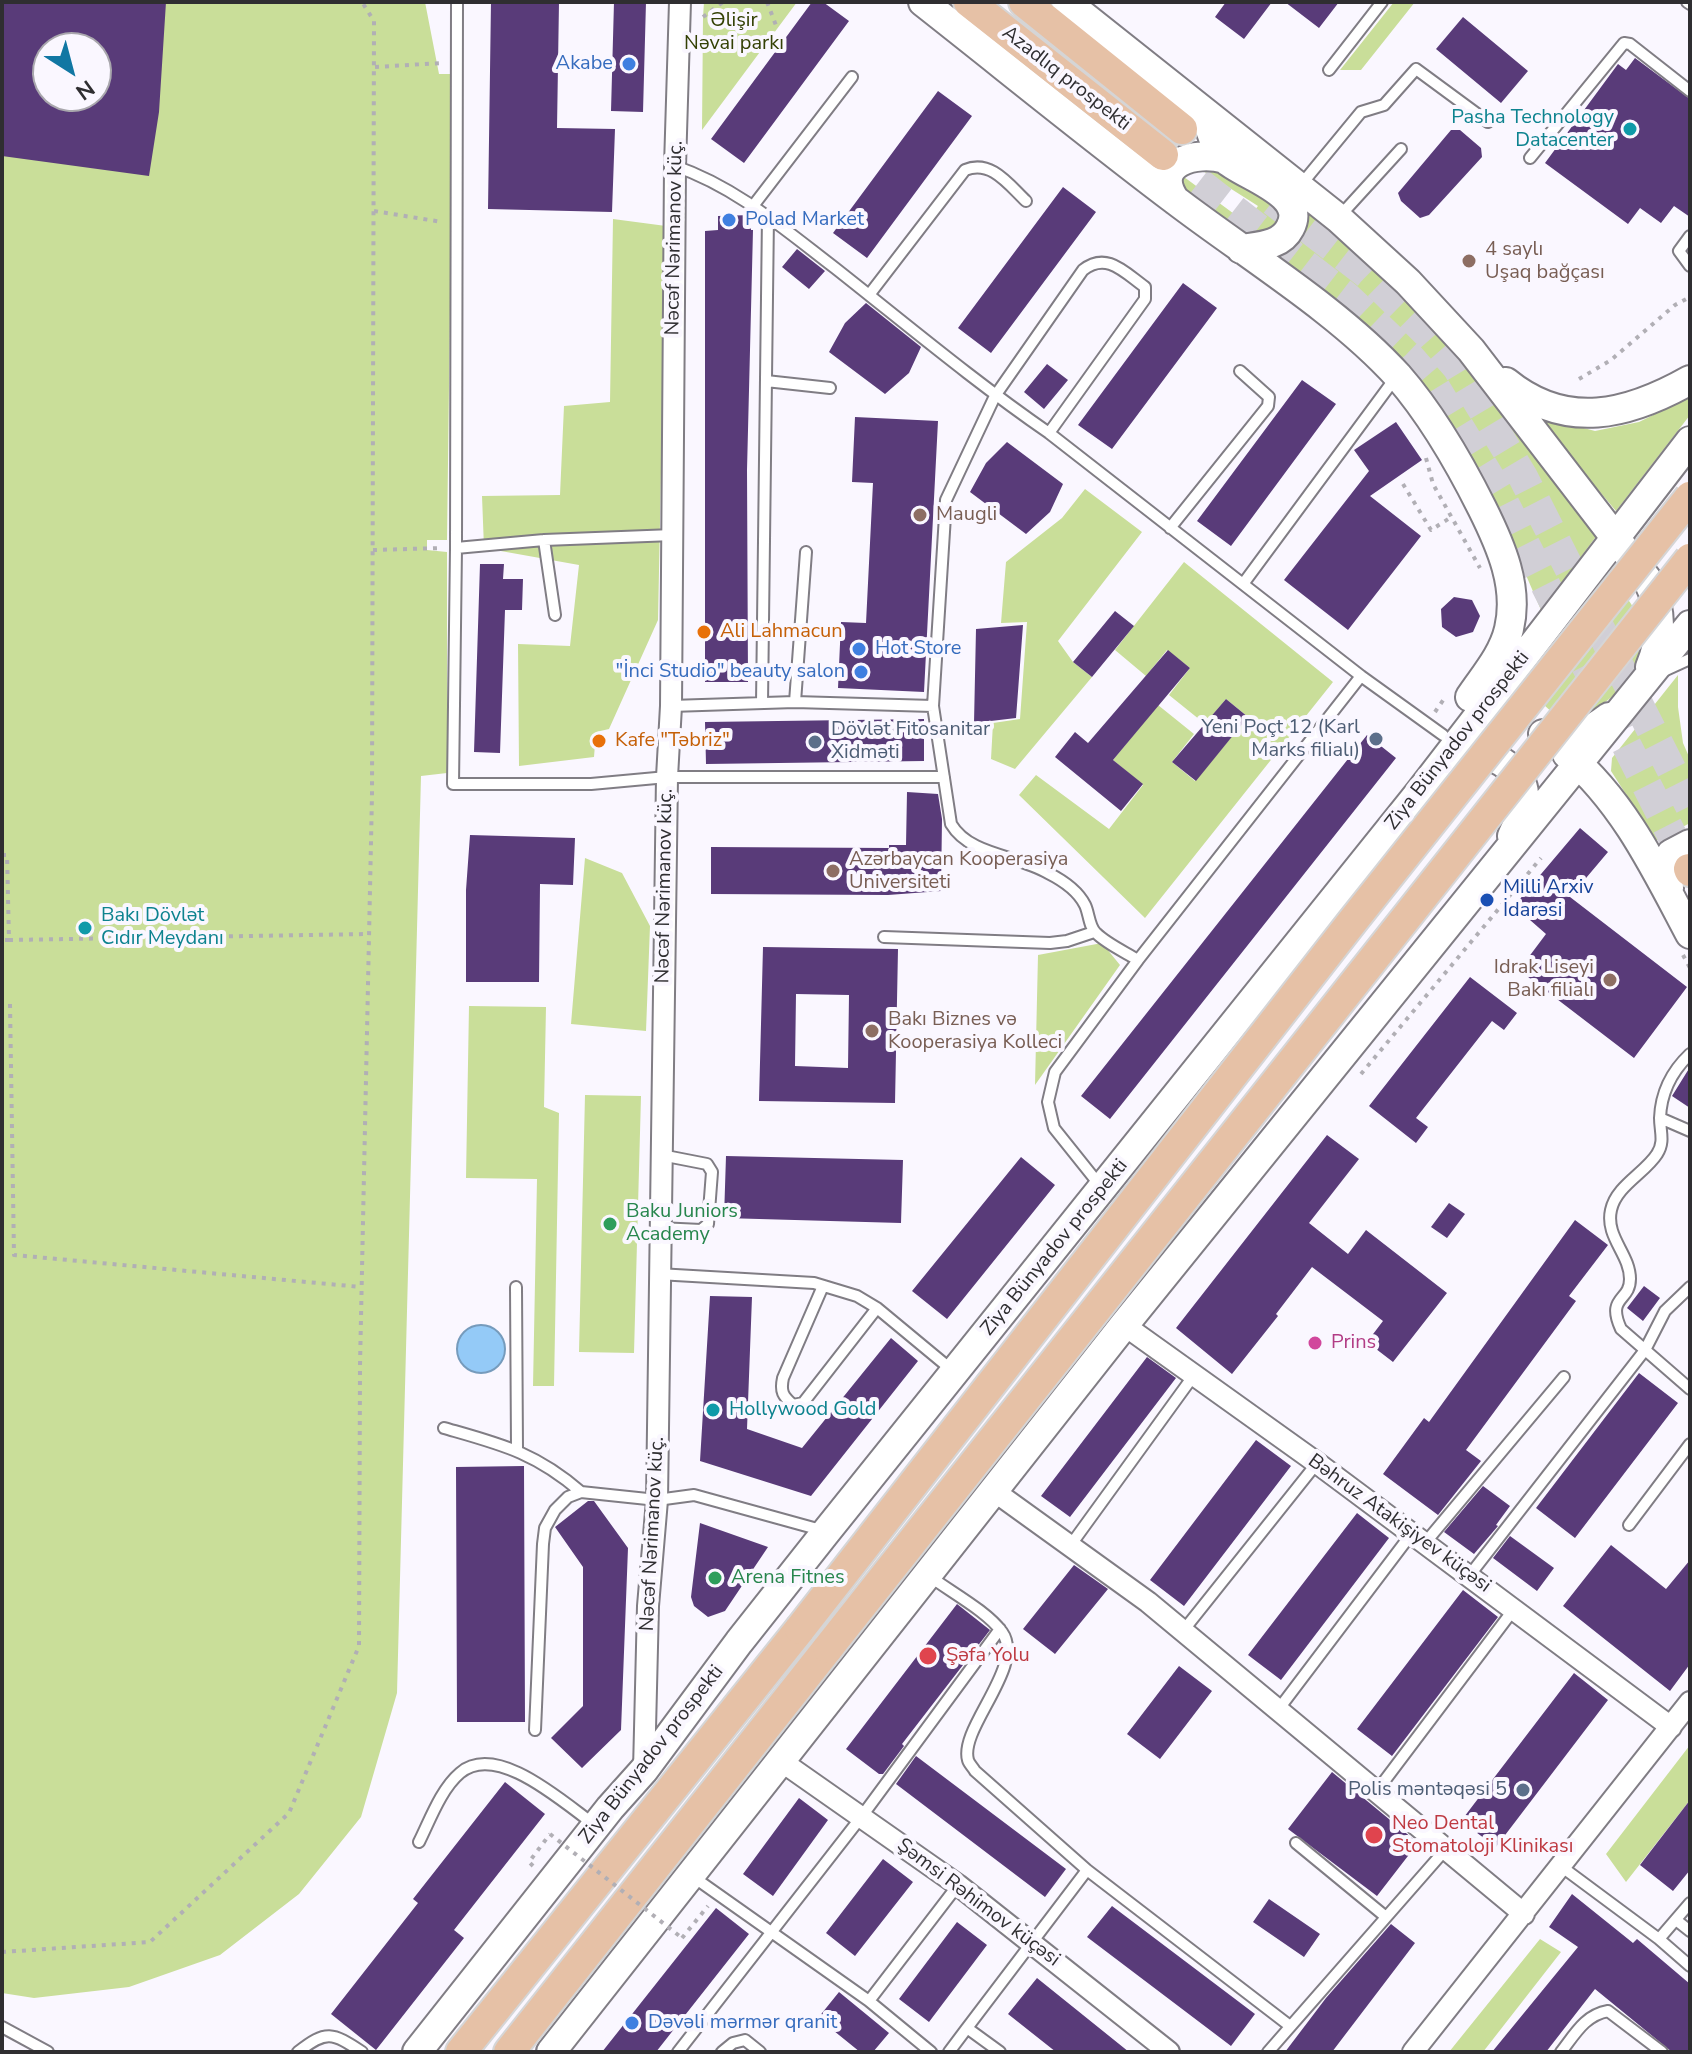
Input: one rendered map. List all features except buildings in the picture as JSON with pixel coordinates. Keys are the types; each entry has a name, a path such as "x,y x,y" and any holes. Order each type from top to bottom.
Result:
{"main road":[{"path":"923,2 1175,200 1361,340 1397,376 1431,421 1471,485 1493,532 1511,586 1511,615 1508,633 1498,657 1434,729 1419,793"},
{"name":"Azadlıq prospekti","path":"969,2 1163,155"},
{"name":"Azadlıq prospekti","path":"1024,2 1194,121"},
{"path":"1066,2 1213,138 1225,159"},
{"path":"1194,121 1291,191 1294,214 1288,233 1271,244 1241,249"},
{"path":"1175,200 1166,183 1168,175 1186,159 1204,155 1225,159 1291,191 1338,218 1408,282 1471,350 1517,392 1531,400 1562,410 1610,413 1640,405 1685,379"},
{"path":"1471,350 1647,579 1659,614 1658,647 1638,690 1584,734 1557,738 1543,734"},
{"name":"Ziya Bünyadov prospekti","path":"417,2052 644,1770 826,1532 1419,793 1690,441"},
{"name":"Ziya Bünyadov prospekti","path":"461,2052 800,1629 1362,909 1690,497"},
{"path":"509,2052 1690,559"},
{"path":"1573,592 1603,570 1620,569 1640,585 1659,614"},
{"path":"551,2052 1124,1325 1690,625"},
{"path":"1545,628 1528,659 1519,688 1521,711 1579,764 1628,822 1690,934"},
{"path":"1419,793 1445,770 1479,755 1507,766 1521,780 1524,793 1522,814 1493,872"},
{"path":"1675,907 1663,872 1664,865 1671,854 1690,861"}],"street":[{"name":"Nəcəf Nərimanov küç.","path":"644,1770 648,1606 657,1500 658,1274 671,706 675,166 680,2"},
{"name":"Bəhruz Atakişiyev küçəsi","path":"1124,1325 1317,1463 1671,1727"},
{"path":"994,1491 1183,1631 1524,1914"},
{"path":"1413,2052 1690,1702"},
{"name":"Şəmsi Rəhimov küçəsi","path":"781,1761 958,1885 1169,2052"}],"lane":[{"path":"457,2 453,784 591,784 667,777 944,777"},
{"path":"1329,70 1382,2"},
{"path":"1530,158 1624,43 1630,44 1690,91"},
{"path":"1291,191 1361,112 1384,105 1414,70 1488,122"},
{"path":"753,206 852,77"},
{"path":"1338,218 1401,149"},
{"path":"675,166 722,185 768,216 995,396 1049,433 1361,676 1434,729"},
{"path":"869,295 965,170 973,166 991,169 1026,201"},
{"path":"762,703 768,216"},
{"path":"1690,236 1679,251 1690,264"},
{"path":"1049,433 1145,299 1145,287 1109,262 1100,261 1083,270 995,396 946,500 933,706 951,824 956,833 965,841 1028,862 1060,881 1078,894 1086,906 1094,932 1138,960"},
{"path":"1170,528 1268,406 1269,397 1240,371"},
{"path":"1243,584 1397,376"},
{"path":"766,381 830,388"},
{"path":"456,548 544,540 673,535"},
{"path":"544,540 555,615"},
{"path":"795,702 806,552"},
{"path":"1638,690 1669,668 1690,659"},
{"path":"1103,1189 1054,1128 1048,1102 1055,1072 1138,960 1361,676"},
{"path":"671,706 795,702 933,706"},
{"path":"884,937 1050,943 1094,932"},
{"path":"1690,1054 1664,1090 1660,1118 1663,1140 1657,1155 1616,1199 1610,1218 1612,1235 1621,1251 1630,1283 1615,1306 1615,1317 1621,1329 1690,1389"},
{"path":"1660,1118 1690,1131"},
{"path":"659,1228 701,1230 706,1227 712,1172 707,1164 661,1155"},
{"path":"658,1274 823,1286 857,1296 877,1308 955,1372"},
{"path":"823,1286 783,1378 781,1388 784,1397 793,1405 803,1403 877,1308"},
{"path":"516,1287 517,1449"},
{"path":"1469,1576 1645,1350 1665,1311 1690,1287"},
{"path":"1070,1546 1194,1375"},
{"path":"1278,1710 1419,1538 1564,1377"},
{"path":"444,1428 517,1449 555,1469 581,1492"},
{"path":"1629,1525 1690,1444"},
{"path":"1183,1631 1317,1463"},
{"path":"535,1730 545,1528 555,1510 568,1497 581,1492 657,1500 694,1495 826,1532"},
{"path":"928,1575 1000,1629 1007,1641 1008,1658 969,1743 968,1759 975,1771 1087,1870 1290,2026"},
{"path":"1376,1792 1514,1609"},
{"path":"678,2052 862,1816 1000,1629"},
{"path":"419,1842 446,1791 460,1772 476,1765 499,1765 520,1773 596,1826"},
{"path":"1296,1843 1386,1917"},
{"path":"1268,2052 1445,1850"},
{"path":"1562,1867 1690,1966"},
{"path":"949,2052 1087,1870"},
{"path":"690,1875 869,2001 931,2052"},
{"path":"869,2001 958,1885"},
{"path":"1659,1939 1690,1903"},
{"path":"1676,1920 1690,1931"},
{"path":"1561,2052 1595,2013 1608,2011 1662,2052"},
{"path":"2,2027 48,2052"},
{"path":"967,2028 1000,2052"},
{"path":"298,2052 318,2036 328,2035 362,2052"},
{"path":"722,2052 733,2043 745,2040 760,2052"}],"path":[{"path":"2,1952 150,1942 289,1813 359,1646 361,1287 369,934 374,211 374,21 362,2"},
{"path":"703,17 723,2"},
{"path":"767,2 777,28"},
{"path":"374,67 457,62"},
{"path":"374,211 456,225"},
{"path":"1579,379 1611,360 1675,305 1690,297"},
{"path":"1418,445 1426,459 1433,484 1483,576"},
{"path":"1403,484 1431,530 1453,516"},
{"path":"373,550 456,548"},
{"path":"1434,729 1453,688"},
{"path":"2,855 7,855 9,940"},
{"path":"1515,890 1541,858"},
{"path":"2,940 369,934"},
{"path":"10,1004 14,1255 361,1287"},
{"path":"529,1862 550,1834 682,1938 708,1907"}],"green space":[{"name":"Bakı Dövlət Cıdır Meydanı","path":"2,2 425,2 439,74 453,74 447,540 427,540 427,550 447,552 447,773 421,776 397,1693 361,1817 299,1894 220,1955 129,1987 34,1998 2,1993"},
{"name":"Əlişir Nəvai parkı","path":"704,2 797,2 702,130 703,17"},
{"path":"1394,2 1415,2 1361,70 1340,70"},
{"path":"1208,164 1242,181 1279,210 1281,225 1251,240 1173,184 1180,174 1245,222 1258,206 1203,171"},
{"path":"1305,211 1355,247 1443,331 1598,534 1541,610 1507,531 1474,471 1274,257 1289,250 1299,240 1304,228"},
{"path":"613,219 666,226 658,620 609,729 596,732 594,757 519,766 518,644 570,646 579,565 484,548 482,496 560,495 564,406 610,402"},
{"path":"1690,397 1690,415 1616,511 1535,415 1595,431 1639,422"},
{"path":"1085,489 1142,532 1058,641 1073,662 1092,677 1015,769 991,759 993,723 1020,719 1027,622 1001,623 1006,562 1062,518"},
{"path":"1184,562 1333,682 1145,918 1019,795 1036,775 1109,829 1143,785 1113,760 1158,705 1194,734 1172,762 1195,781 1248,717 1226,699 1205,724 1169,695 1190,668 1167,650 1146,676 1115,650"},
{"path":"1594,595 1626,597 1638,617 1643,636 1641,654 1634,671 1622,687 1607,701 1571,721 1549,709 1537,694 1536,678 1541,661 1552,643"},
{"path":"1678,675 1683,743 1690,759 1690,823 1656,841 1611,771 1612,758"},
{"path":"585,858 622,873 650,926 646,1031 571,1024"},
{"path":"1102,943 1120,965 1035,1085 1038,955"},
{"path":"469,1006 546,1007 544,1107 559,1113 554,1386 533,1386 537,1179 466,1178"},
{"name":"Baku Juniors Academy","path":"585,1095 641,1096 634,1353 579,1352"},
{"path":"1690,1745 1690,1800 1626,1882 1606,1854"},
{"path":"1540,1939 1561,1952 1483,2052 1449,2052"}],"water":[{"path":"481,1325 498,1332 505,1349 498,1366 481,1373 464,1366 457,1349 464,1332"}],"tunnel":[{"path":"1163,155 1347,297 1407,354 1433,384 1499,493 1689,869"},
{"path":"1273,201 1367,274 1457,367 1523,477 1690,806"}],"place":[{"name":"Akabe","path":"629,64"},
{"name":"Pasha Technology Datacenter","path":"1630,129"},
{"name":"Polad Market","path":"729,220"},
{"name":"4 saylı Uşaq bağçası","path":"1469,261"},
{"name":"Maugli","path":"920,515"},
{"name":"Ali Lahmacun","path":"704,632"},
{"name":"Hot Store","path":"859,649"},
{"name":"\"İnci Studio\" beauty salon","path":"861,672"},
{"name":"Yeni Poçt 12 (Karl Marks filialı)","path":"1376,739"},
{"name":"Kafe \"Təbriz\"","path":"599,741"},
{"name":"Dövlət Fitosanitar Xidməti","path":"815,742"},
{"name":"Azərbaycan Kooperasiya Universiteti","path":"833,871"},
{"name":"Milli Arxiv İdarəsi","path":"1487,900"},
{"name":"Bakı Dövlət Cıdır Meydanı","path":"85,928"},
{"name":"Idrak Liseyi Bakı filialı","path":"1610,980"},
{"name":"Bakı Biznes və Kooperasiya Kolleci","path":"872,1031"},
{"name":"Baku Juniors Academy","path":"610,1224"},
{"name":"Prins","path":"1315,1343"},
{"name":"Hollywood Gold","path":"713,1410"},
{"name":"Arena Fitnes","path":"715,1578"},
{"name":"Şəfa Yolu","path":"928,1656"},
{"name":"Polis məntəqəsi 5","path":"1523,1790"},
{"name":"Neo Dental Stomatoloji Klinikası","path":"1374,1835"},
{"name":"Dəvəli mərmər qranit","path":"632,2023"}]}
